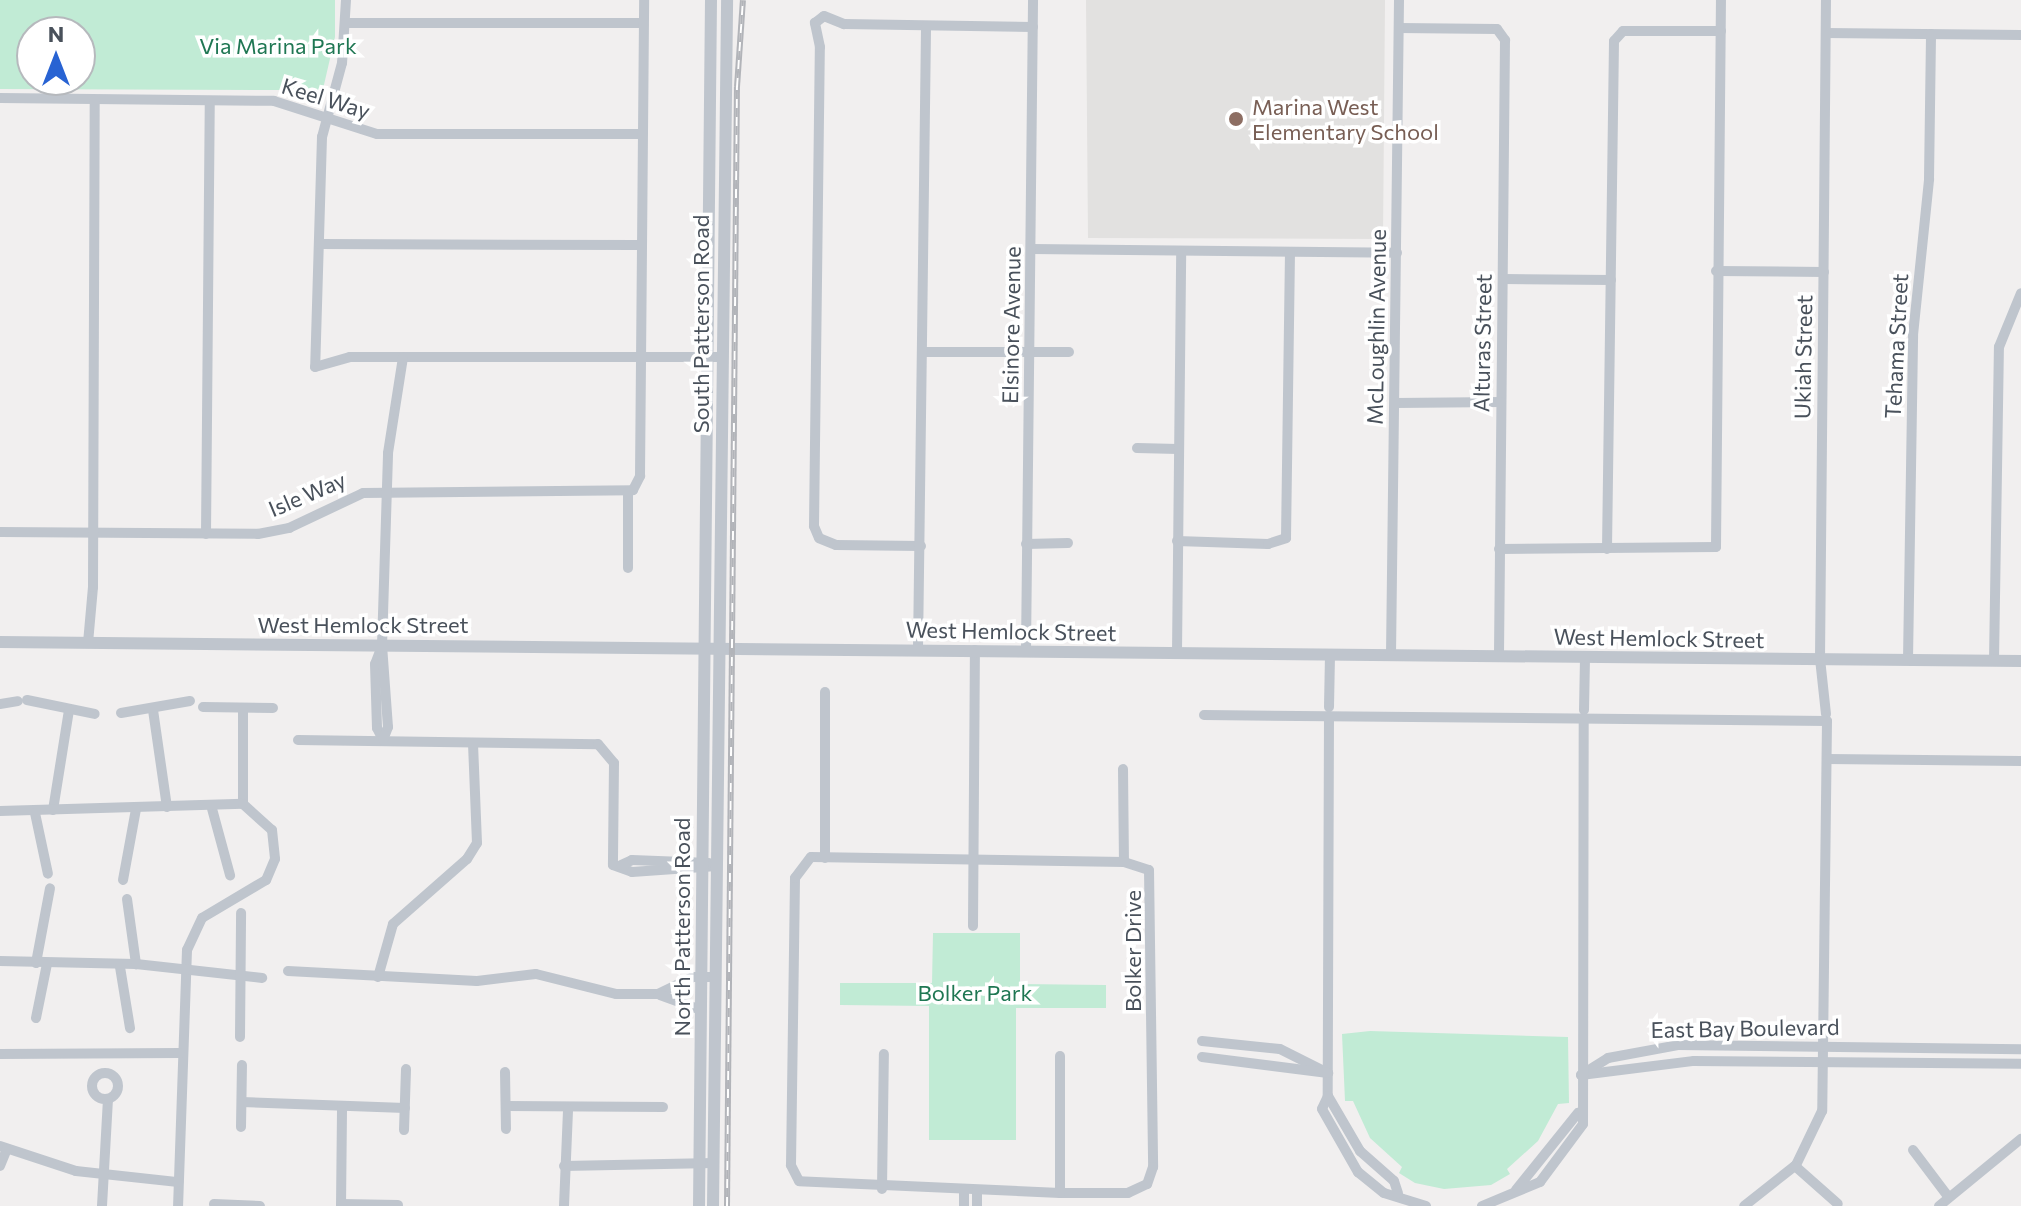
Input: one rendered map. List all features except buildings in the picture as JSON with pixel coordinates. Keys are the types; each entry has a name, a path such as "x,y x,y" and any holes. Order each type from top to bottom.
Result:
{"street":[{"path":"346,0 346,23 326,115 315,367 340,357 720,357"},
{"path":"628,568 628,492 640,476 637,357 644,0"},
{"name":"South Patterson Road","path":"703,648 711,0"},
{"name":"South Patterson Road","path":"718,649 727,0"},
{"name":"Elsinore Avenue","path":"1026,650 1033,0"},
{"name":"McLoughlin Avenue","path":"1391,655 1399,0"},
{"path":"1499,549 1715,549 1721,0"},
{"name":"Ukiah Street","path":"1744,1206 1795,1166 1820,1121 1825,1062 1828,759 1820,659 1826,0"},
{"path":"921,546 825,543 814,526 816,19 926,26 1033,27"},
{"path":"346,23 643,23"},
{"path":"918,649 926,26"},
{"name":"Alturas Street","path":"1399,28 1503,32 1504,279 1499,656"},
{"path":"1607,549 1617,34 1721,31"},
{"path":"1826,33 2021,35"},
{"name":"Tehama Street","path":"1908,660 1913,335 1929,179 1931,34"},
{"name":"Keel Way","path":"0,98 274,101 326,115 377,134 640,134"},
{"path":"88,643 93,532 95,100"},
{"path":"206,534 210,101"},
{"path":"320,244 639,245"},
{"path":"1032,249 1397,253"},
{"path":"1177,653 1181,251"},
{"path":"1177,541 1268,544 1286,538 1290,252"},
{"path":"1716,271 1824,272"},
{"path":"1504,279 1611,280"},
{"path":"1994,661 1999,347 2021,293"},
{"path":"923,352 1069,352"},
{"path":"383,740 388,727 382,646 389,437 403,357"},
{"path":"1396,403 1501,402"},
{"path":"1137,448 1178,449"},
{"name":"Isle Way","path":"0,532 206,534 275,531 349,496 388,491 628,492"},
{"path":"1026,544 1068,543"},
{"name":"West Hemlock Street","path":"0,642 2021,661"},
{"name":"North Patterson Road","path":"699,1206 703,648"},
{"name":"North Patterson Road","path":"713,1206 718,649"},
{"path":"973,926 975,650"},
{"path":"1330,655 1328,1096 1325,1118 1348,1161 1384,1193 1398,1193 1415,1204 1426,1206"},
{"path":"1489,1205 1516,1190 1531,1188 1557,1166 1583,1124 1578,1113 1581,1075 1585,657"},
{"path":"825,692 825,858"},
{"path":"0,704 22,700 95,714"},
{"path":"121,713 153,710 190,701"},
{"path":"203,707 273,708"},
{"path":"243,709 243,804"},
{"path":"53,810 69,710"},
{"path":"153,710 167,807"},
{"path":"1204,715 1329,712 1826,717"},
{"path":"298,740 598,744 614,763 617,865 717,866"},
{"path":"378,977 393,924 467,859 477,843 473,744"},
{"path":"1828,759 2021,761"},
{"path":"1123,769 1124,862"},
{"path":"0,811 35,813 243,804 272,830 271,872 252,894 202,918 185,972 180,1053 178,1206"},
{"path":"211,805 230,875"},
{"path":"123,880 136,809"},
{"path":"35,813 48,874"},
{"name":"Bolker Drive","path":"825,858 1143,864 1153,881 1153,1167 1147,1184 1135,1191 1060,1193 806,1185 791,1165 795,878 801,863 825,858"},
{"path":"36,1018 50,888"},
{"path":"127,899 136,964"},
{"path":"240,1037 241,913"},
{"path":"0,961 120,967 136,964 185,972 262,978"},
{"path":"120,967 130,1028"},
{"path":"288,971 477,981 536,974 616,994 658,994 701,1010"},
{"path":"658,994 701,977 715,977"},
{"path":"1202,1041 1280,1049 1328,1073"},
{"name":"East Bay Boulevard","path":"1581,1075 1608,1058 1667,1046 2021,1049"},
{"path":"0,1054 180,1053"},
{"path":"882,1189 884,1054"},
{"path":"1060,1056 1060,1193"},
{"path":"1202,1057 1328,1073"},
{"name":"East Bay Boulevard","path":"1581,1075 1674,1061 2021,1064"},
{"path":"241,1127 242,1065"},
{"path":"404,1130 406,1069"},
{"path":"505,1072 506,1129"},
{"path":"1328,1096 1360,1151 1394,1181 1398,1193"},
{"path":"102,1206 108,1099"},
{"path":"242,1102 405,1108"},
{"path":"342,1106 341,1205 398,1205"},
{"path":"507,1106 568,1109 663,1107"},
{"path":"564,1206 568,1109"},
{"path":"1516,1190 1567,1119 1578,1113"},
{"path":"1939,1206 1947,1195 2021,1139"},
{"path":"0,1166 3,1147 103,1176 178,1182"},
{"path":"1913,1150 1947,1195"},
{"path":"564,1166 714,1163"},
{"path":"1795,1166 1838,1204"},
{"path":"964,1190 964,1206"},
{"path":"977,1191 977,1206"},
{"path":"214,1204 260,1206"}],"shaded area":[{"name":"Marina West Elementary School","path":"1086,0 1385,0 1383,239 1088,238"}],"green space":[{"name":"Via Marina Park","path":"0,0 335,0 335,37 320,102 282,90 96,89 96,16 16,16 16,89 0,89"},
{"name":"Bolker Park","path":"933,933 1020,933 1020,984 1106,985 1106,1008 1016,1008 1016,1140 929,1140 929,1006 840,1005 840,983 932,983"},
{"path":"1370,1031 1568,1037 1569,1103 1558,1104 1538,1141 1507,1169 1510,1174 1491,1185 1444,1189 1415,1183 1399,1173 1402,1167 1370,1138 1353,1101 1345,1101 1342,1034"}],"railway":[{"path":"727,1206 737,87 743,0"}],"place":[{"name":"Marina West Elementary School","path":"1236,119"}]}
